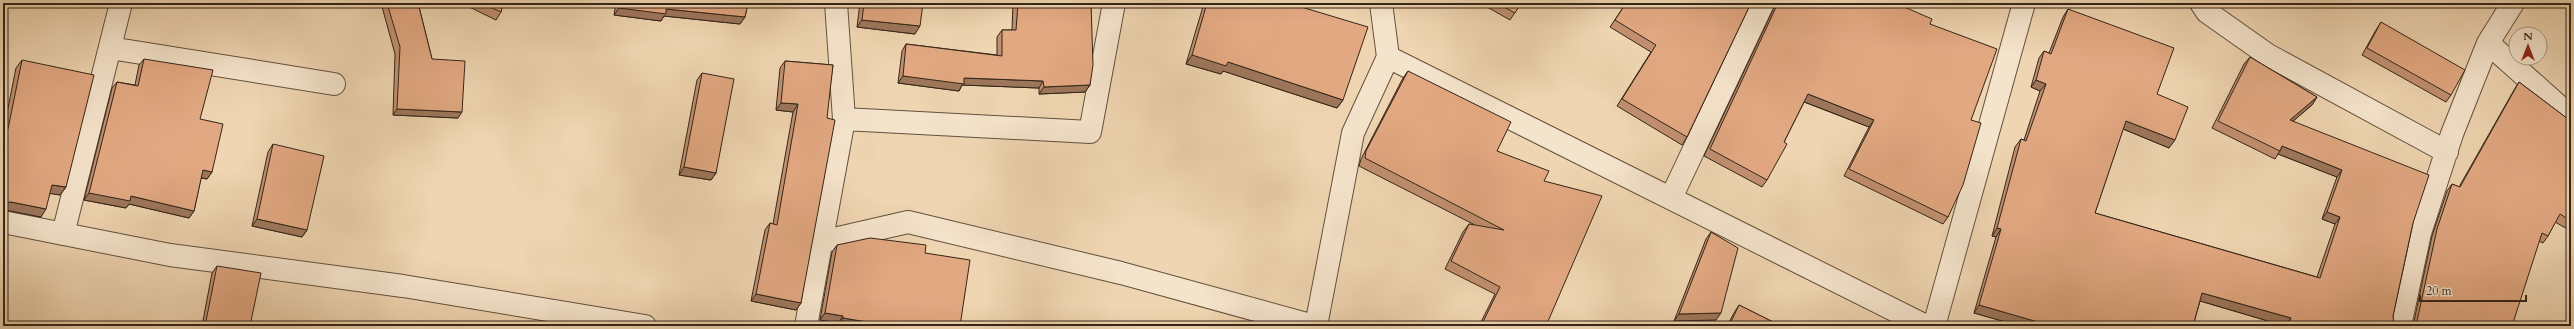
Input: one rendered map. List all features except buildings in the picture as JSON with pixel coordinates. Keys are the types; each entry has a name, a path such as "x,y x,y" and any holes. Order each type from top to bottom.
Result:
{"street":[{"path":"63,234 121,3"},
{"path":"806,326 844,119 836,3"},
{"path":"844,119 1090,132 1114,3"},
{"path":"821,242 908,222 1121,273 1315,326 1353,134 1388,57 1380,3"},
{"path":"1672,198 1763,3"},
{"path":"1934,326 2024,3"},
{"path":"2202,3 2207,12 2268,55 2447,152"},
{"path":"2400,326 2420,233 2447,152 2488,43 2513,3"},
{"path":"2488,43 2571,117"},
{"path":"110,48 334,84"},
{"path":"1388,57 1926,326"},
{"path":"3,222 170,255 403,286 645,326"}]}
